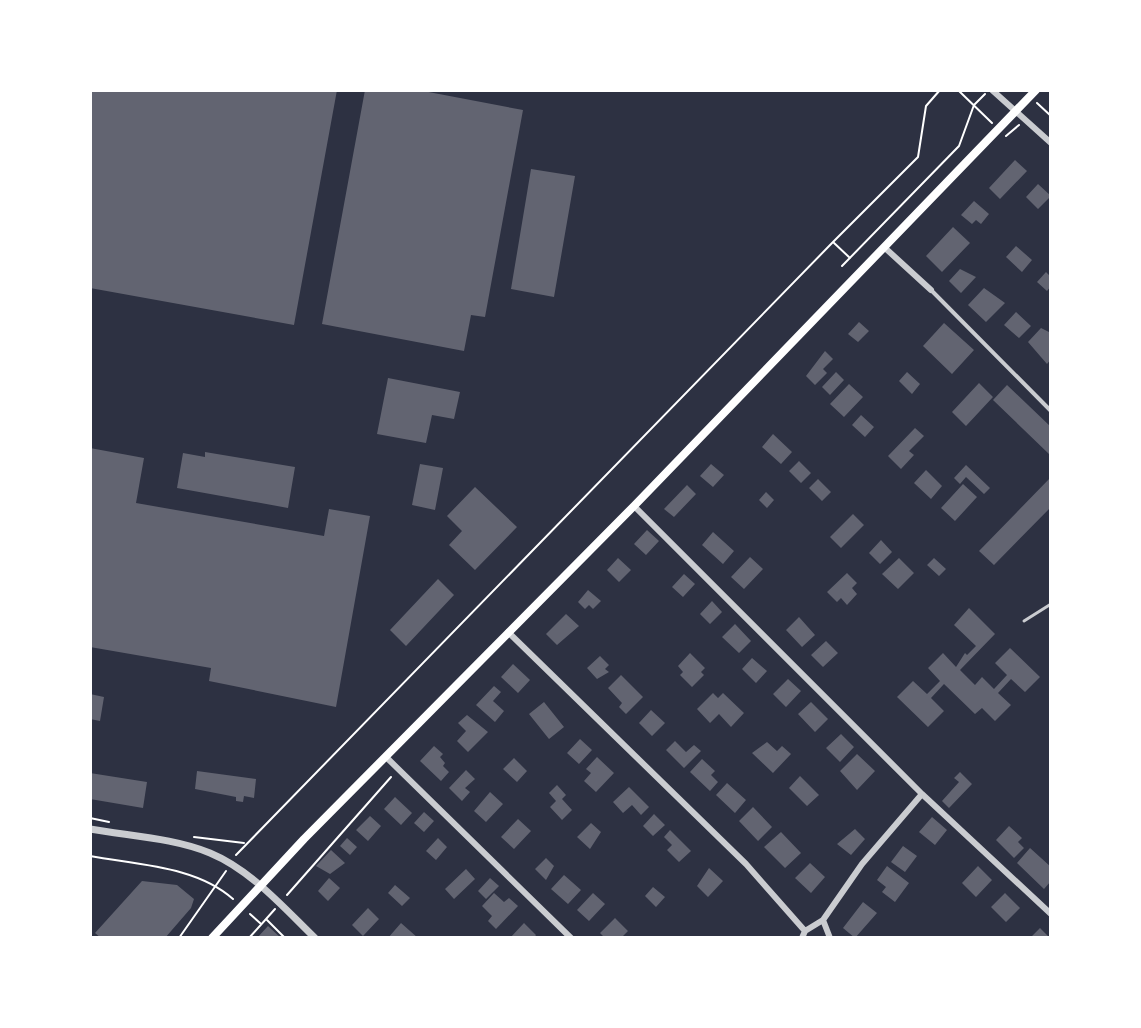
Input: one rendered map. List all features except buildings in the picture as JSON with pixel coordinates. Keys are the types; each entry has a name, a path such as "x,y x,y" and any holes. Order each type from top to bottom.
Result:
{"main road":[{"path":"212,938 259,885 634,506 1033,93"}],"street":[{"path":"990,90 1051,143"},
{"path":"884,247 1051,411"},
{"path":"634,506 922,794 1051,914"},
{"path":"508,632 746,864 804,934 823,920 862,864 922,794"},
{"path":"386,757 571,938"},
{"path":"90,829 189,846 230,864 259,885 315,938"},
{"path":"823,920 830,938"}],"lane":[{"path":"1024,621 1051,604"}],"path":[{"path":"179,938 219,886 245,843 918,157 926,106 940,90"},
{"path":"958,90 974,105"},
{"path":"842,266 959,146 974,105 990,90"},
{"path":"1033,93 1051,116"},
{"path":"833,242 850,258"},
{"path":"249,938 398,769"},
{"path":"90,856 194,875 219,886"},
{"path":"266,919 285,938"}]}
